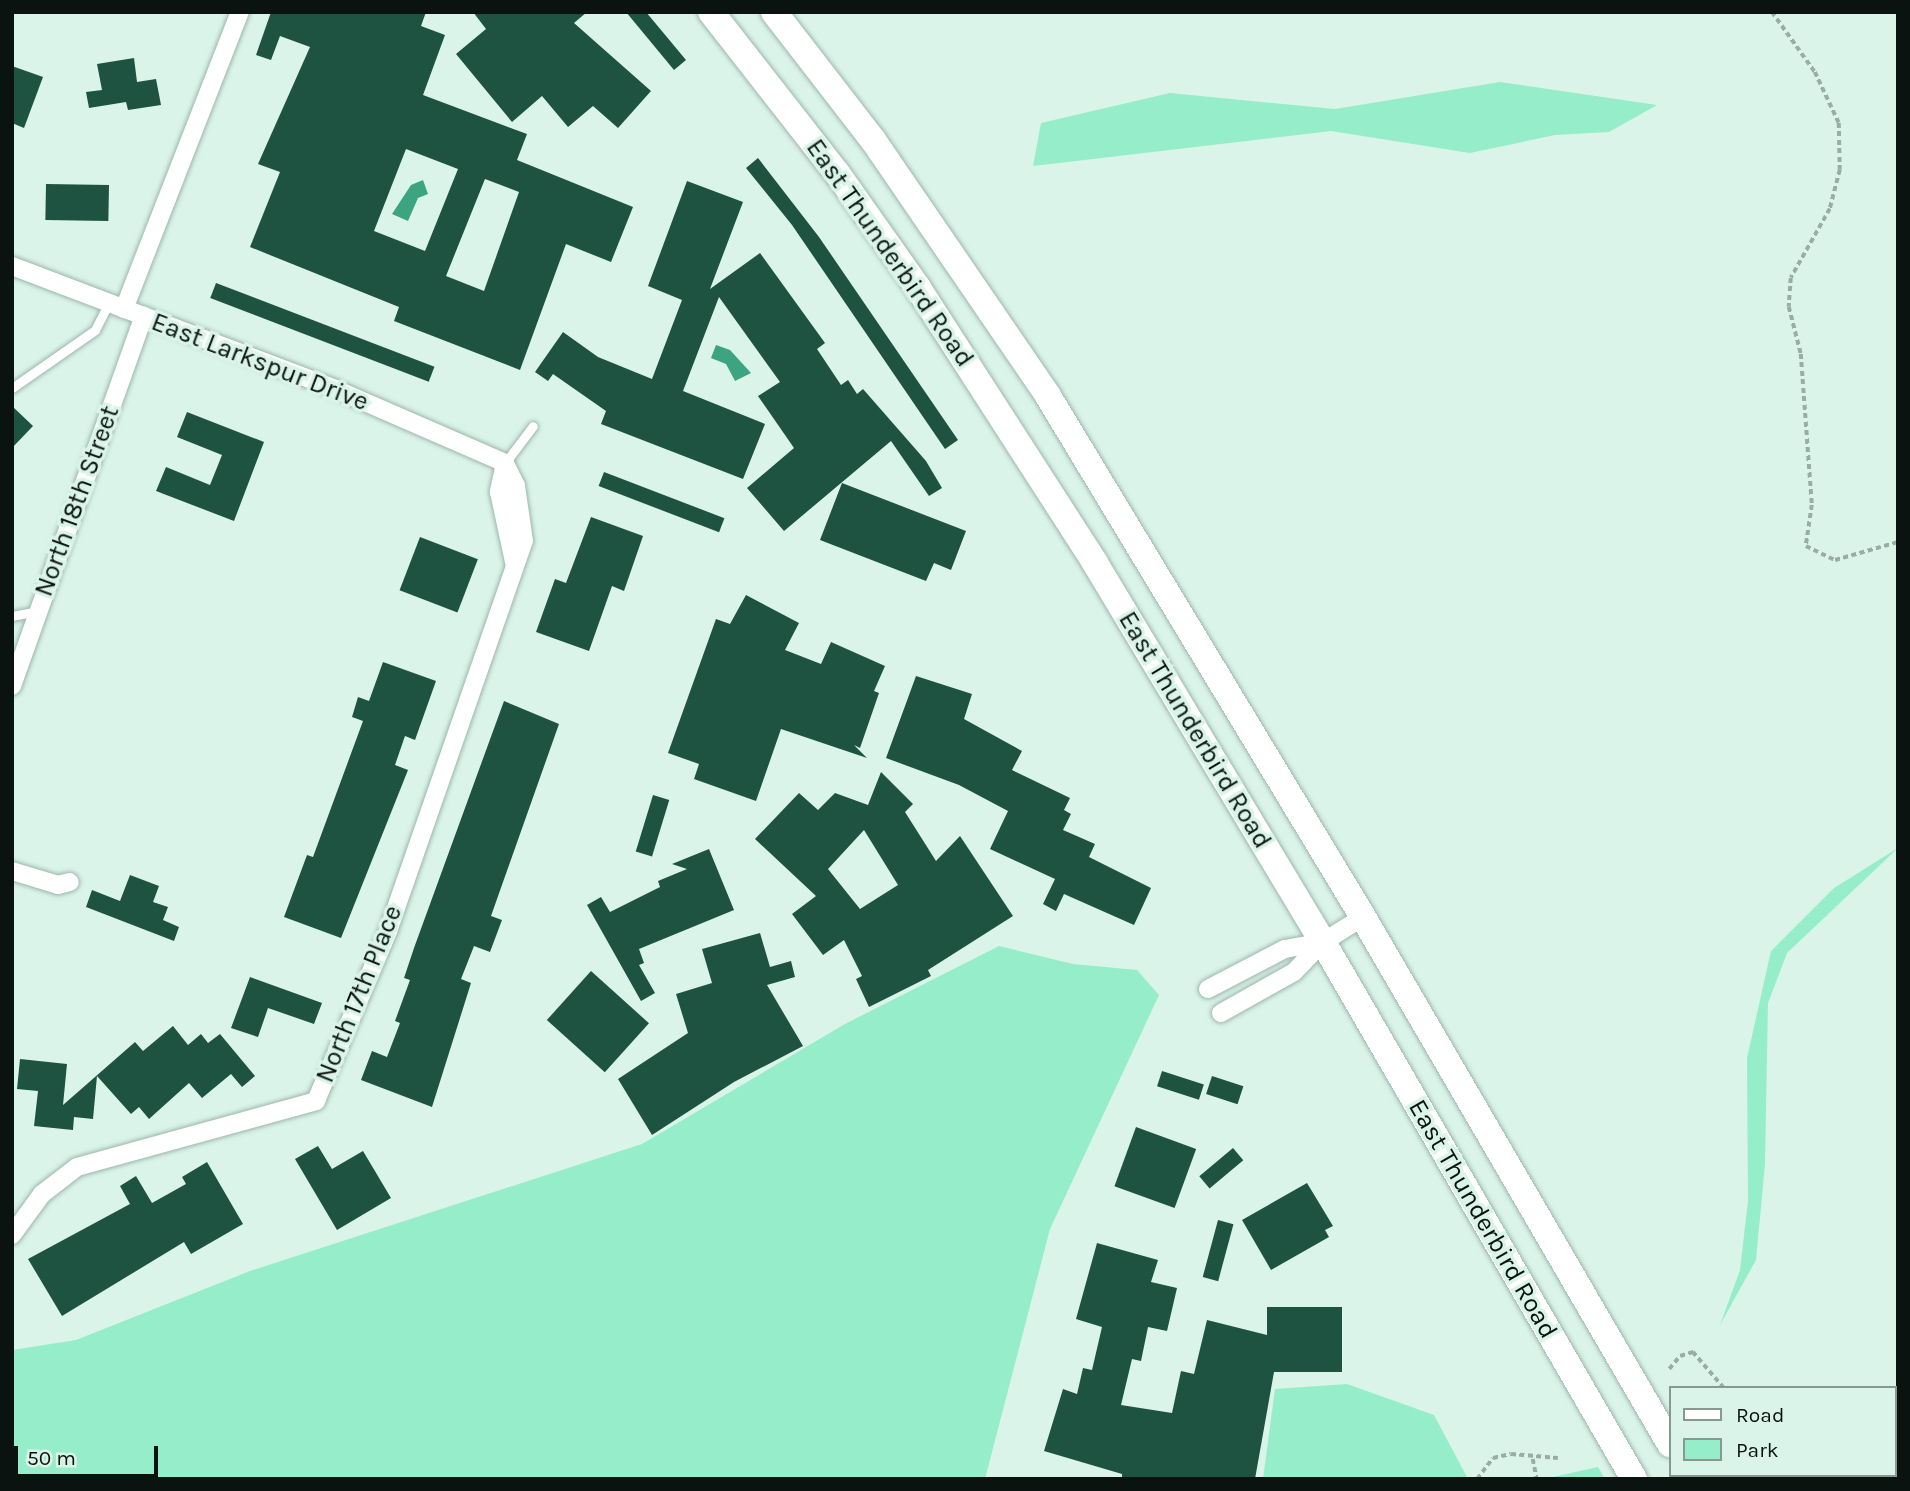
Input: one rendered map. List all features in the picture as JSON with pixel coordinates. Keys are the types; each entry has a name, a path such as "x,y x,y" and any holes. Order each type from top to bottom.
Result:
{"main road":[{"name":"East Thunderbird Road","path":"710,12 837,173 918,288 1095,563 1323,942 1634,1479"},
{"name":"East Thunderbird Road","path":"774,12 873,140 1048,396 1363,917 1668,1441"}],"street":[{"path":"116,306 240,12"},
{"name":"East Larkspur Drive","path":"12,266 335,389 505,463"},
{"name":"North 18th Street","path":"12,686 144,316"},
{"name":"North 17th Place","path":"12,1235 42,1194 77,1167 316,1101 388,931 514,562 499,492 505,463"},
{"path":"12,871 58,885 70,882"},
{"path":"1221,1013 1294,972 1323,942 1363,917"},
{"path":"1208,989 1285,949 1323,942"}],"lane":[{"path":"12,388 95,330 116,306"},
{"path":"505,463 533,426"},
{"path":"12,617 37,611"}],"path":[{"path":"1772,12 1815,72 1839,123 1840,170 1830,209 1791,278 1790,297 1806,403 1812,505 1806,546 1835,560 1898,542"},
{"path":"1669,1369 1680,1356 1693,1352 1722,1386"},
{"path":"1477,1479 1493,1458 1511,1454 1533,1459 1558,1458"},
{"path":"1533,1459 1537,1479"}],"green space":[{"path":"1500,82 1657,105 1609,132 1555,135 1470,153 1331,131 1033,166 1041,123 1170,93 1335,109"},
{"path":"1898,848 1787,953 1768,1003 1765,1164 1756,1260 1720,1325 1740,1270 1748,1201 1747,1058 1771,951 1834,888"},
{"path":"999,946 1073,964 1137,970 1159,995 1050,1229 985,1479 12,1479 12,1350 76,1340 250,1271 642,1144 845,1024"},
{"path":"1347,1384 1434,1415 1468,1479 1263,1479 1275,1389"},
{"path":"1598,1467 1605,1479 1544,1479"}],"shaded area":[{"path":"423,180 428,194 418,198 408,221 392,214 411,185"},
{"path":"716,345 730,350 751,373 735,381 726,364 711,358"}],"building":[{"path":"271,12 426,12 421,26 445,35 423,95 527,134 517,160 633,207 611,262 566,244 520,370 394,321 399,307 250,247 280,172 258,164 310,47 280,36 271,60 256,55","holes":["406,149 458,169 425,251 374,231","485,179 519,192 484,291 446,276"]},
{"path":"473,12 587,12 574,23 651,91 618,128 593,106 568,127 542,96 512,122 456,54 486,29"},
{"path":"626,12 646,12 686,60 674,70"},
{"path":"134,58 137,82 156,79 161,105 128,110 126,102 89,108 86,92 102,90 97,64"},
{"path":"12,66 43,77 24,128 12,123"},
{"path":"758,158 819,237 958,440 945,449 792,225 746,168"},
{"path":"687,181 743,202 710,289 760,253 825,343 817,349 841,385 848,380 857,394 863,389 926,461 942,488 929,496 891,441 784,531 747,488 794,448 758,396 780,382 719,297 683,391 765,424 743,479 601,424 606,411 553,374 548,381 535,372 563,332 598,357 652,379 682,300 648,286"},
{"path":"46,184 109,185 108,221 45,220"},
{"path":"216,283 434,367 429,382 210,298"},
{"path":"12,406 33,426 12,448"},
{"path":"187,412 264,442 234,521 156,491 166,467 210,485 222,455 177,437"},
{"path":"604,472 724,518 719,532 599,486"},
{"path":"842,483 966,531 951,570 934,563 926,581 820,540"},
{"path":"591,517 643,536 624,591 612,586 589,651 536,632 555,579 566,583"},
{"path":"420,537 478,559 457,612 400,590"},
{"path":"746,595 799,623 785,650 821,664 831,642 885,666 874,691 879,693 860,748 854,745 867,758 781,729 756,801 694,779 699,764 668,753 716,619 730,624"},
{"path":"383,662 436,681 415,740 405,736 395,765 408,770 341,938 284,917 307,855 313,857 363,721 352,717 358,697 369,701"},
{"path":"916,676 972,694 964,719 1022,751 1012,770 1070,798 1064,810 1071,814 1063,830 1095,844 1089,857 1151,888 1134,925 1064,894 1056,911 1043,904 1055,879 990,849 1008,811 959,785 886,758"},
{"path":"504,701 559,724 491,916 502,920 490,952 474,946 461,979 471,983 432,1107 361,1080 372,1051 387,1057 400,1023 395,1021 410,980 404,978"},
{"path":"881,772 913,804 905,812 936,861 960,836 1013,916 928,970 931,976 869,1007 856,979 862,976 844,940 823,955 792,914 816,896 755,839 799,793 818,810 835,793 868,805","holes":["864,830 898,885 860,909 828,869"]},
{"path":"653,795 669,800 652,856 636,851"},
{"path":"709,849 734,910 639,949 644,963 639,965 655,993 641,1001 587,905 601,897 610,912 660,887 658,881 687,869 672,864"},
{"path":"130,875 159,886 153,902 168,907 163,920 179,927 174,941 86,907 92,890 120,901"},
{"path":"760,933 770,967 791,961 795,977 767,985 803,1046 734,1082 652,1135 618,1079 688,1033 676,994 712,983 702,949"},
{"path":"591,971 649,1023 605,1072 547,1020"},
{"path":"250,977 322,1003 314,1024 268,1008 258,1037 231,1028"},
{"path":"173,1026 188,1045 201,1034 208,1043 220,1034 255,1076 242,1087 231,1074 202,1098 189,1083 149,1119 139,1107 131,1114 97,1076 93,1119 74,1117 73,1130 34,1126 38,1091 17,1089 20,1059 67,1064 63,1105 135,1042 143,1051"},
{"path":"1162,1071 1204,1085 1199,1100 1157,1086"},
{"path":"1212,1076 1243,1086 1238,1104 1206,1094"},
{"path":"1136,1127 1196,1149 1175,1208 1114,1186"},
{"path":"318,1146 332,1169 363,1151 391,1198 337,1230 295,1159"},
{"path":"1233,1148 1243,1160 1210,1189 1199,1176"},
{"path":"207,1162 243,1224 191,1254 184,1242 62,1316 28,1259 130,1204 120,1186 136,1176 152,1203 186,1184 182,1177"},
{"path":"1307,1183 1333,1226 1325,1230 1329,1237 1271,1270 1242,1220"},
{"path":"1218,1220 1233,1224 1218,1281 1203,1277"},
{"path":"1097,1243 1158,1260 1151,1282 1177,1288 1167,1331 1148,1327 1141,1361 1132,1359 1121,1405 1172,1413 1181,1371 1194,1374 1207,1320 1267,1335 1267,1307 1342,1307 1342,1372 1274,1372 1255,1479 1122,1479 1122,1474 1044,1451 1063,1389 1077,1394 1083,1368 1092,1370 1102,1327 1076,1319"}]}
